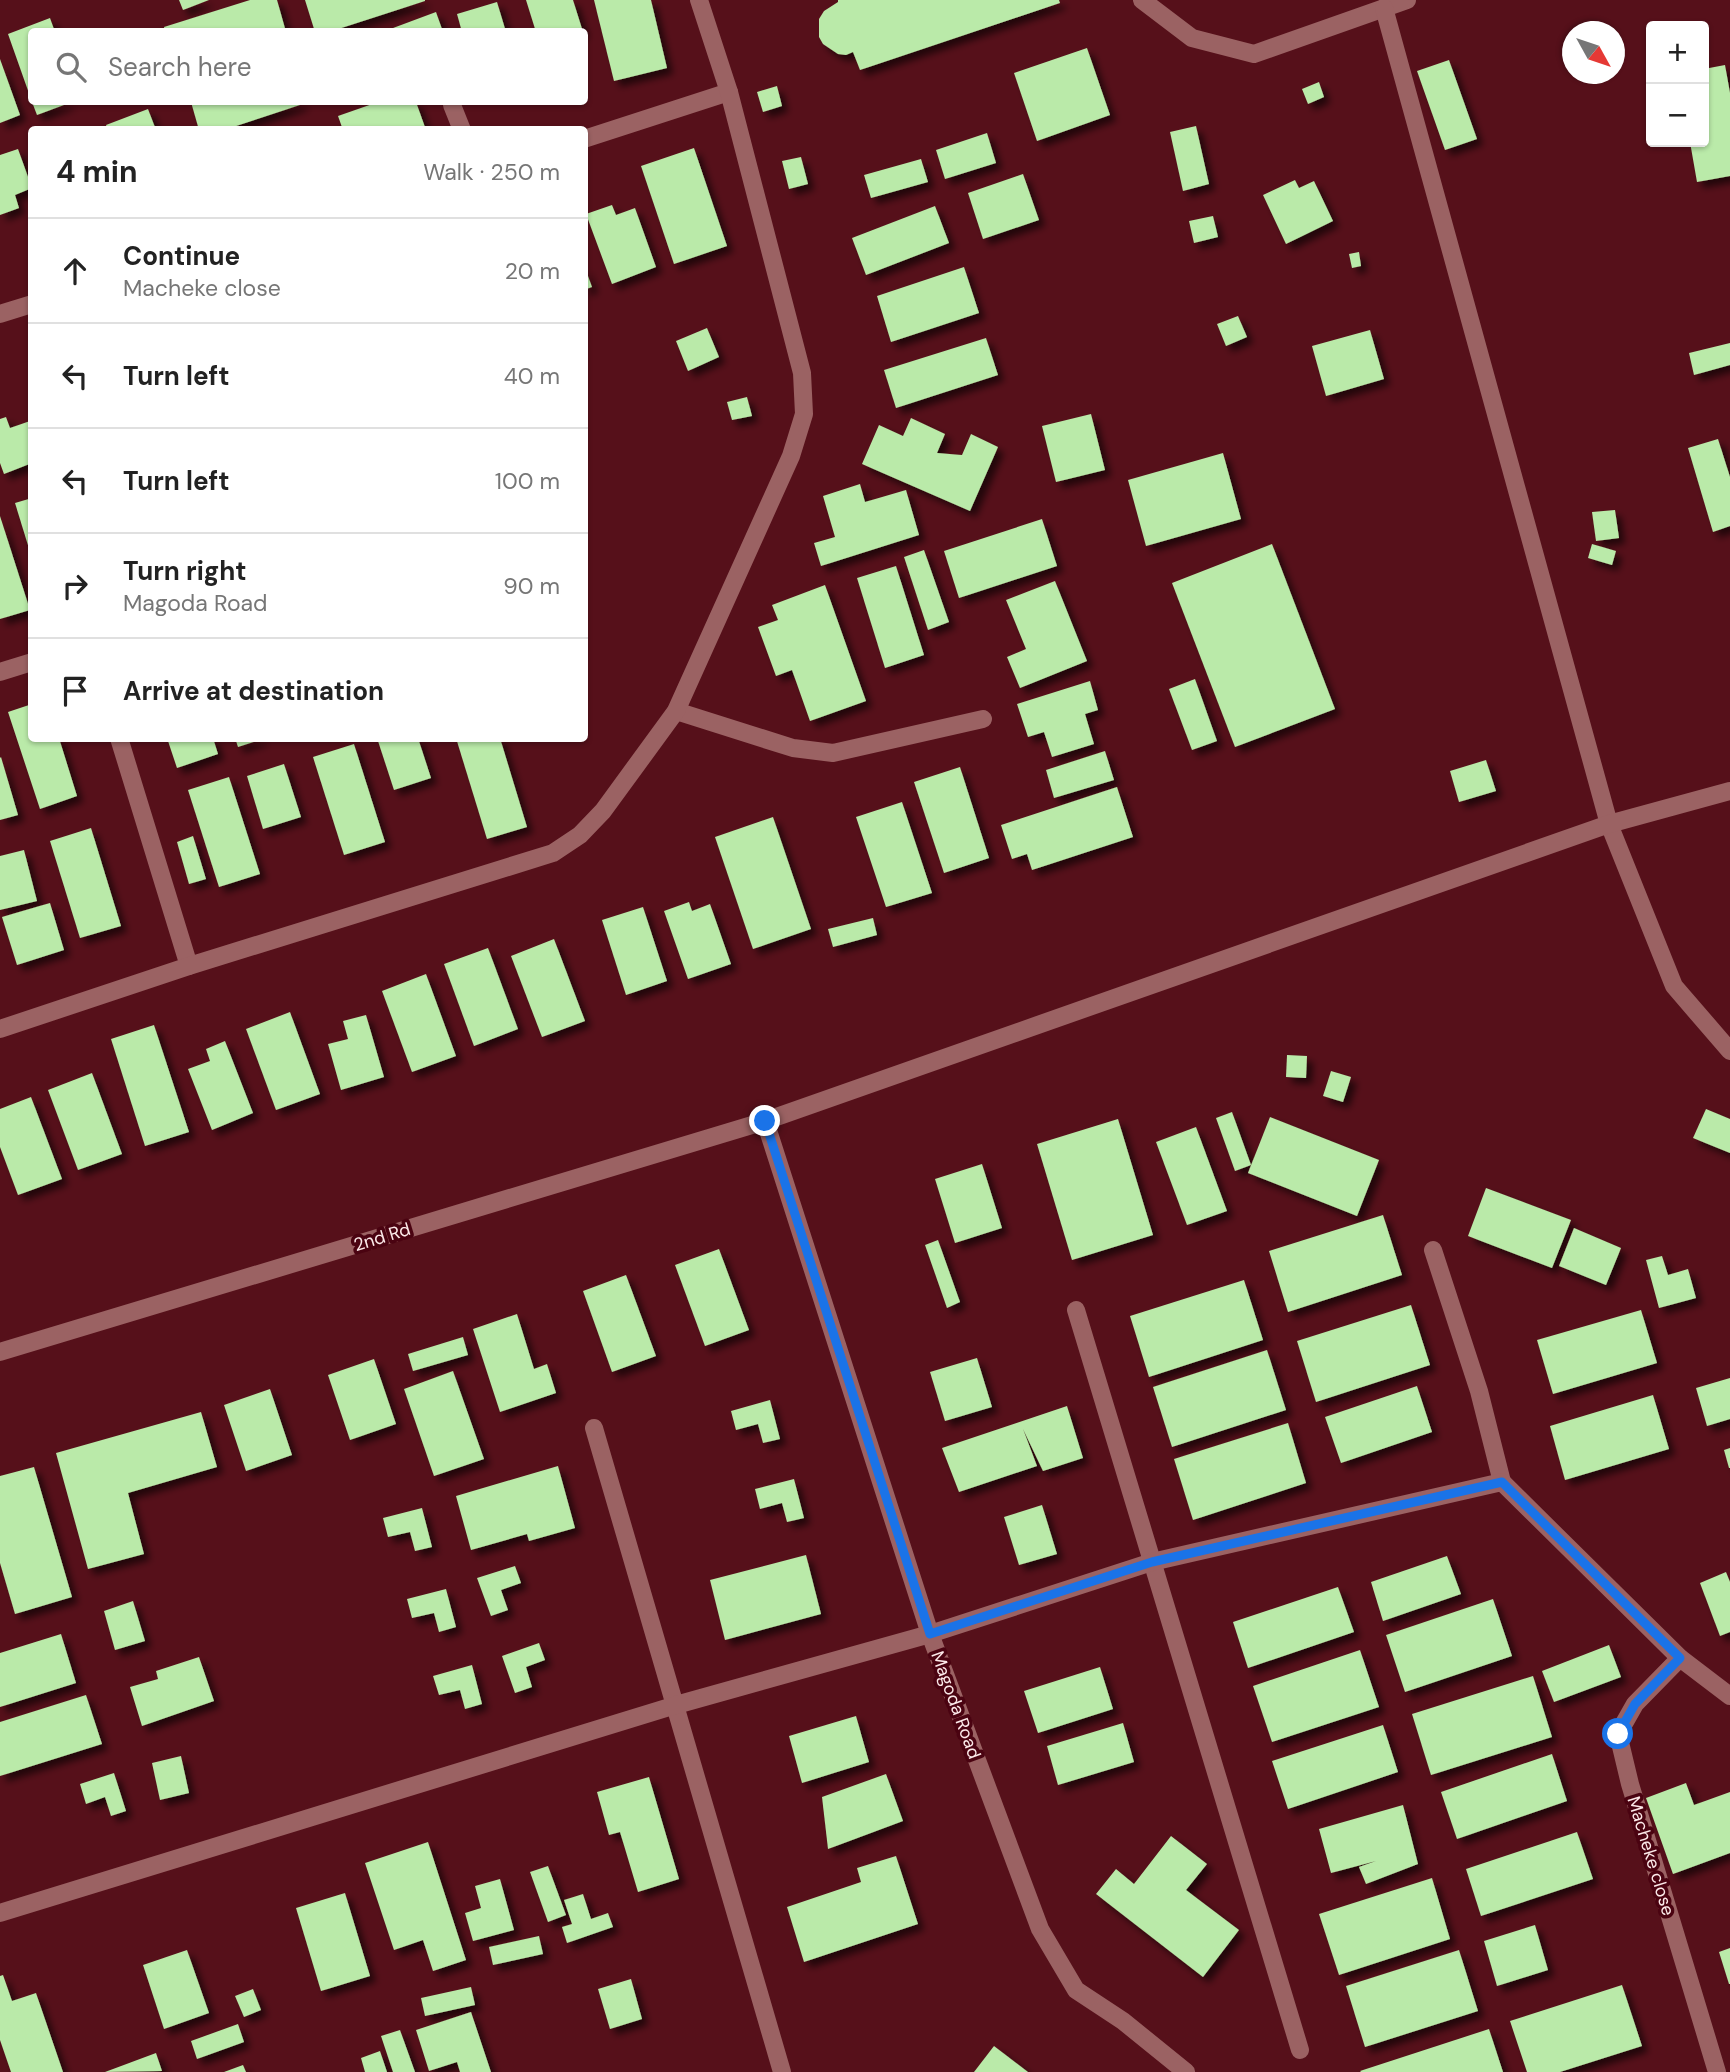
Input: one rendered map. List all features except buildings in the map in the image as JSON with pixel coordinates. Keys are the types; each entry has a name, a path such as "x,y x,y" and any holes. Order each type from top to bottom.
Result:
{"street":[{"path":"0,1029 190,966 553,853 580,835 603,811 676,711 791,456 804,414 802,373 729,92 699,0"},
{"path":"1142,0 1192,38 1254,54 1407,0"},
{"path":"1384,8 1609,824 1674,986 1730,1051"},
{"path":"588,138 729,92"},
{"path":"452,105 460,126"},
{"path":"0,314 28,305"},
{"path":"0,672 28,663"},
{"path":"676,711 793,748 833,753 983,719"},
{"path":"121,742 190,966"},
{"name":"2nd Rd","path":"0,1352 765,1121 1609,824 1730,791"},
{"name":"Magoda Road","path":"765,1121 930,1634 1040,1928 1076,1990 1123,2021 1186,2072"},
{"path":"1433,1250 1479,1391 1502,1482 1680,1658 1730,1696"},
{"path":"1076,1310 1300,2050"},
{"path":"594,1428 782,2072"},
{"path":"0,1913 676,1704 930,1634 1152,1562 1502,1482"},
{"name":"Macheke close","path":"1680,1658 1635,1704 1618,1734 1630,1784 1717,2072"}],"route":[{"path":"765,1121 930,1634 1152,1562 1502,1482 1680,1658 1635,1704 1618,1734"}]}
